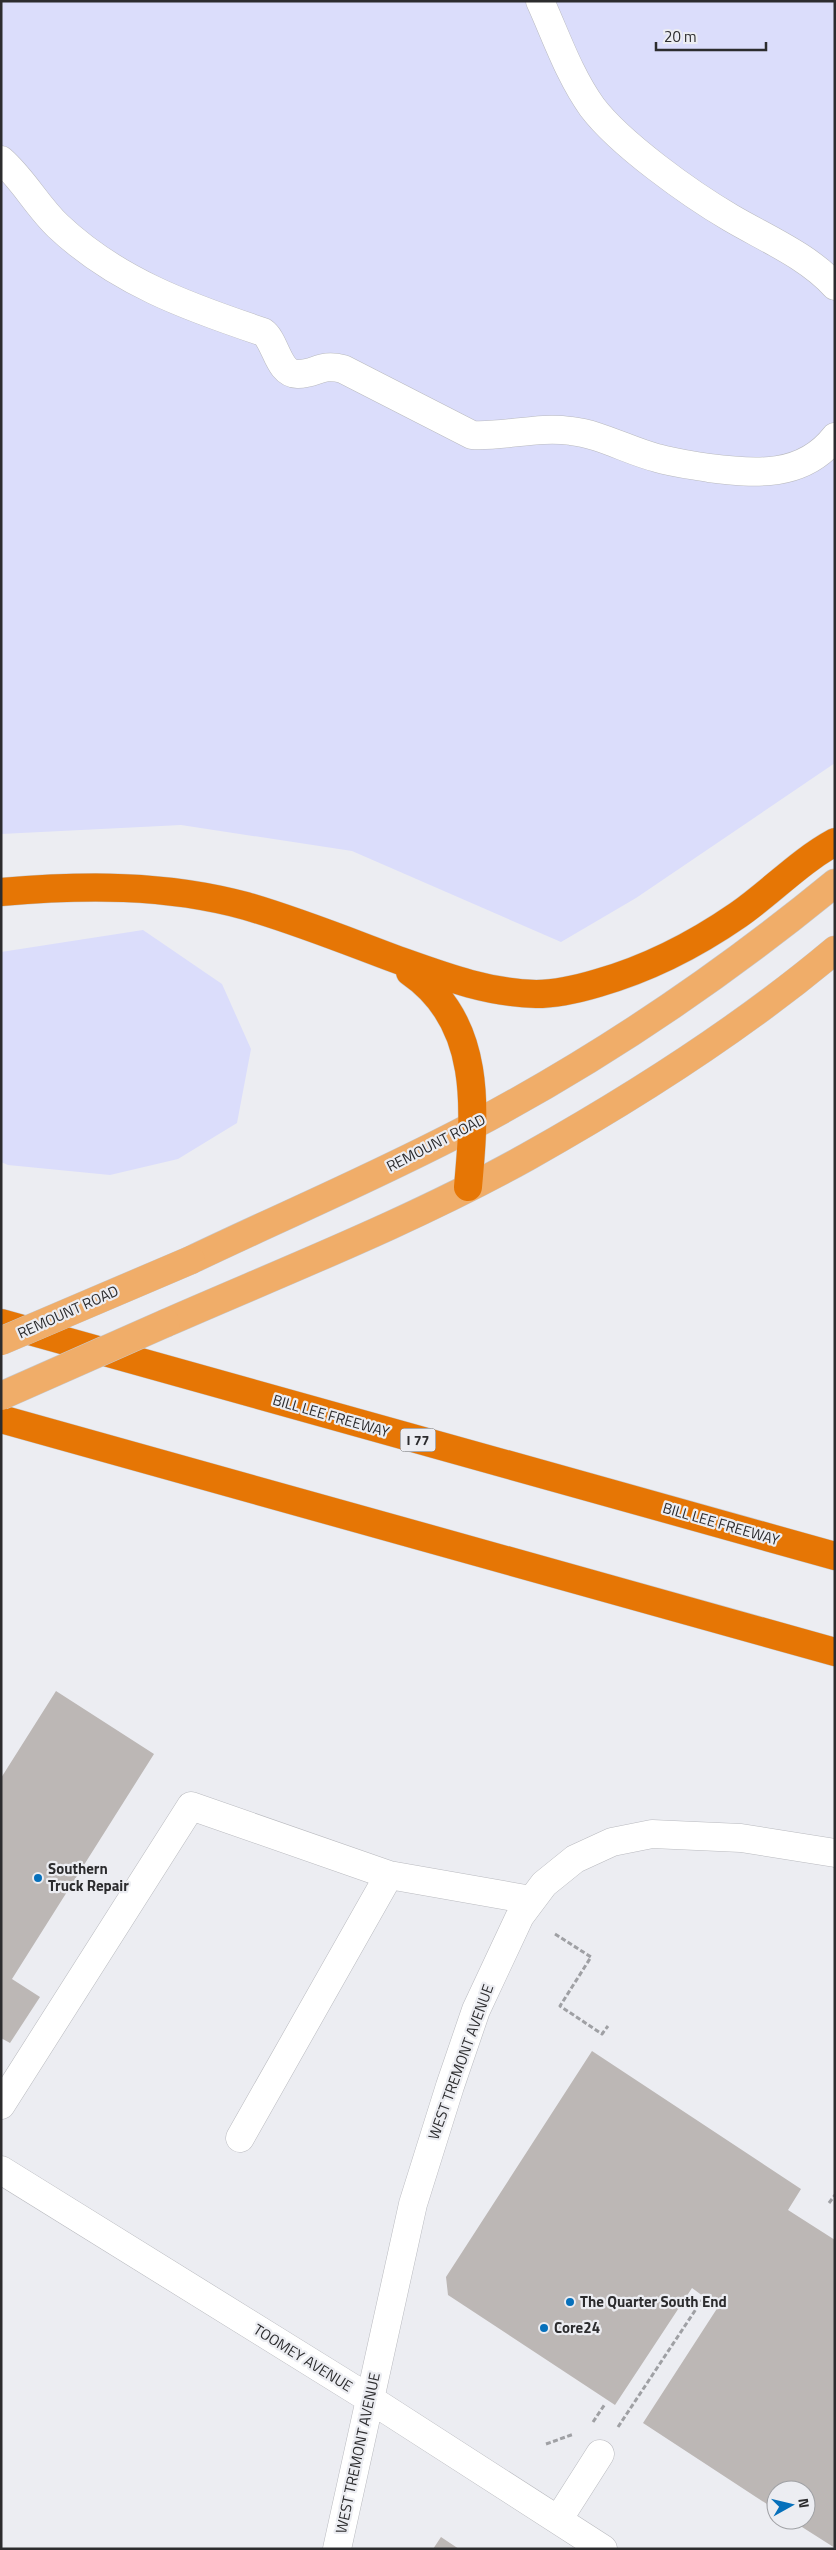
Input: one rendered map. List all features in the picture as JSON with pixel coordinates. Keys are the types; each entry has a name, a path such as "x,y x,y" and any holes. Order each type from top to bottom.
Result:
{"highway":[{"path":"1,892 61,887 130,887 183,893 244,906 307,925 450,979 492,989 537,994 577,988 628,972 702,938 739,914 835,842"},
{"path":"374,951 397,963 428,985 440,997 450,1013 465,1050 473,1094 473,1125 468,1187"},
{"name":"BILL LEE FREEWAY","path":"1,1324 835,1556"},
{"path":"1,1419 835,1652"}],"main road":[{"name":"REMOUNT ROAD","path":"1,1341 190,1260 473,1125 585,1061 680,999 768,937 835,883"},
{"path":"1,1396 264,1280 468,1187 527,1157 640,1089 732,1028 835,950"}],"street":[{"path":"540,1 582,92 603,120 636,151 704,201 808,264 835,286"},
{"path":"1,160 23,182 57,225 112,269 128,279 165,297 262,332 270,339 283,366 289,372 297,375 328,366 343,369 472,435 489,436 572,431 676,463 758,472 777,471 807,462 820,454 835,438"},
{"path":"1,2105 191,1806 389,1875 532,1900"},
{"name":"WEST TREMONT AVENUE","path":"337,2549 414,2204 450,2086 476,2010 520,1916 544,1884 575,1859 612,1842 652,1834 741,1838 835,1853"},
{"path":"240,2138 389,1875"},
{"name":"TOOMEY AVENUE","path":"1,2170 370,2399 603,2549"},
{"path":"558,2520 607,2444"}],"path":[{"path":"555,1934 591,1957 560,2006 602,2034 608,2026"},
{"path":"829,2203 835,2195"},
{"path":"607,2444 704,2297"}],"shaded area":[{"path":"1,1 835,1 835,763 636,898 561,942 352,851 181,825 1,834"},
{"path":"143,930 222,984 251,1049 237,1123 178,1159 110,1175 8,1165 1,1162 1,952"}],"building":[{"name":"Southern Truck Repair","path":"56,1691 154,1754 12,1979 40,1997 10,2043 1,2038 1,1778"},
{"name":"The Quarter South End","path":"592,2051 801,2189 788,2210 835,2240 835,2548 807,2530 816,2530 816,2480 766,2480 766,2503 643,2423 718,2307 692,2288 615,2405 448,2295 446,2277"},
{"path":"441,2537 459,2549 433,2549"}],"place":[{"name":"Southern Truck Repair","path":"38,1878"},
{"name":"The Quarter South End","path":"570,2302"},
{"name":"Core24","path":"544,2328"}]}
